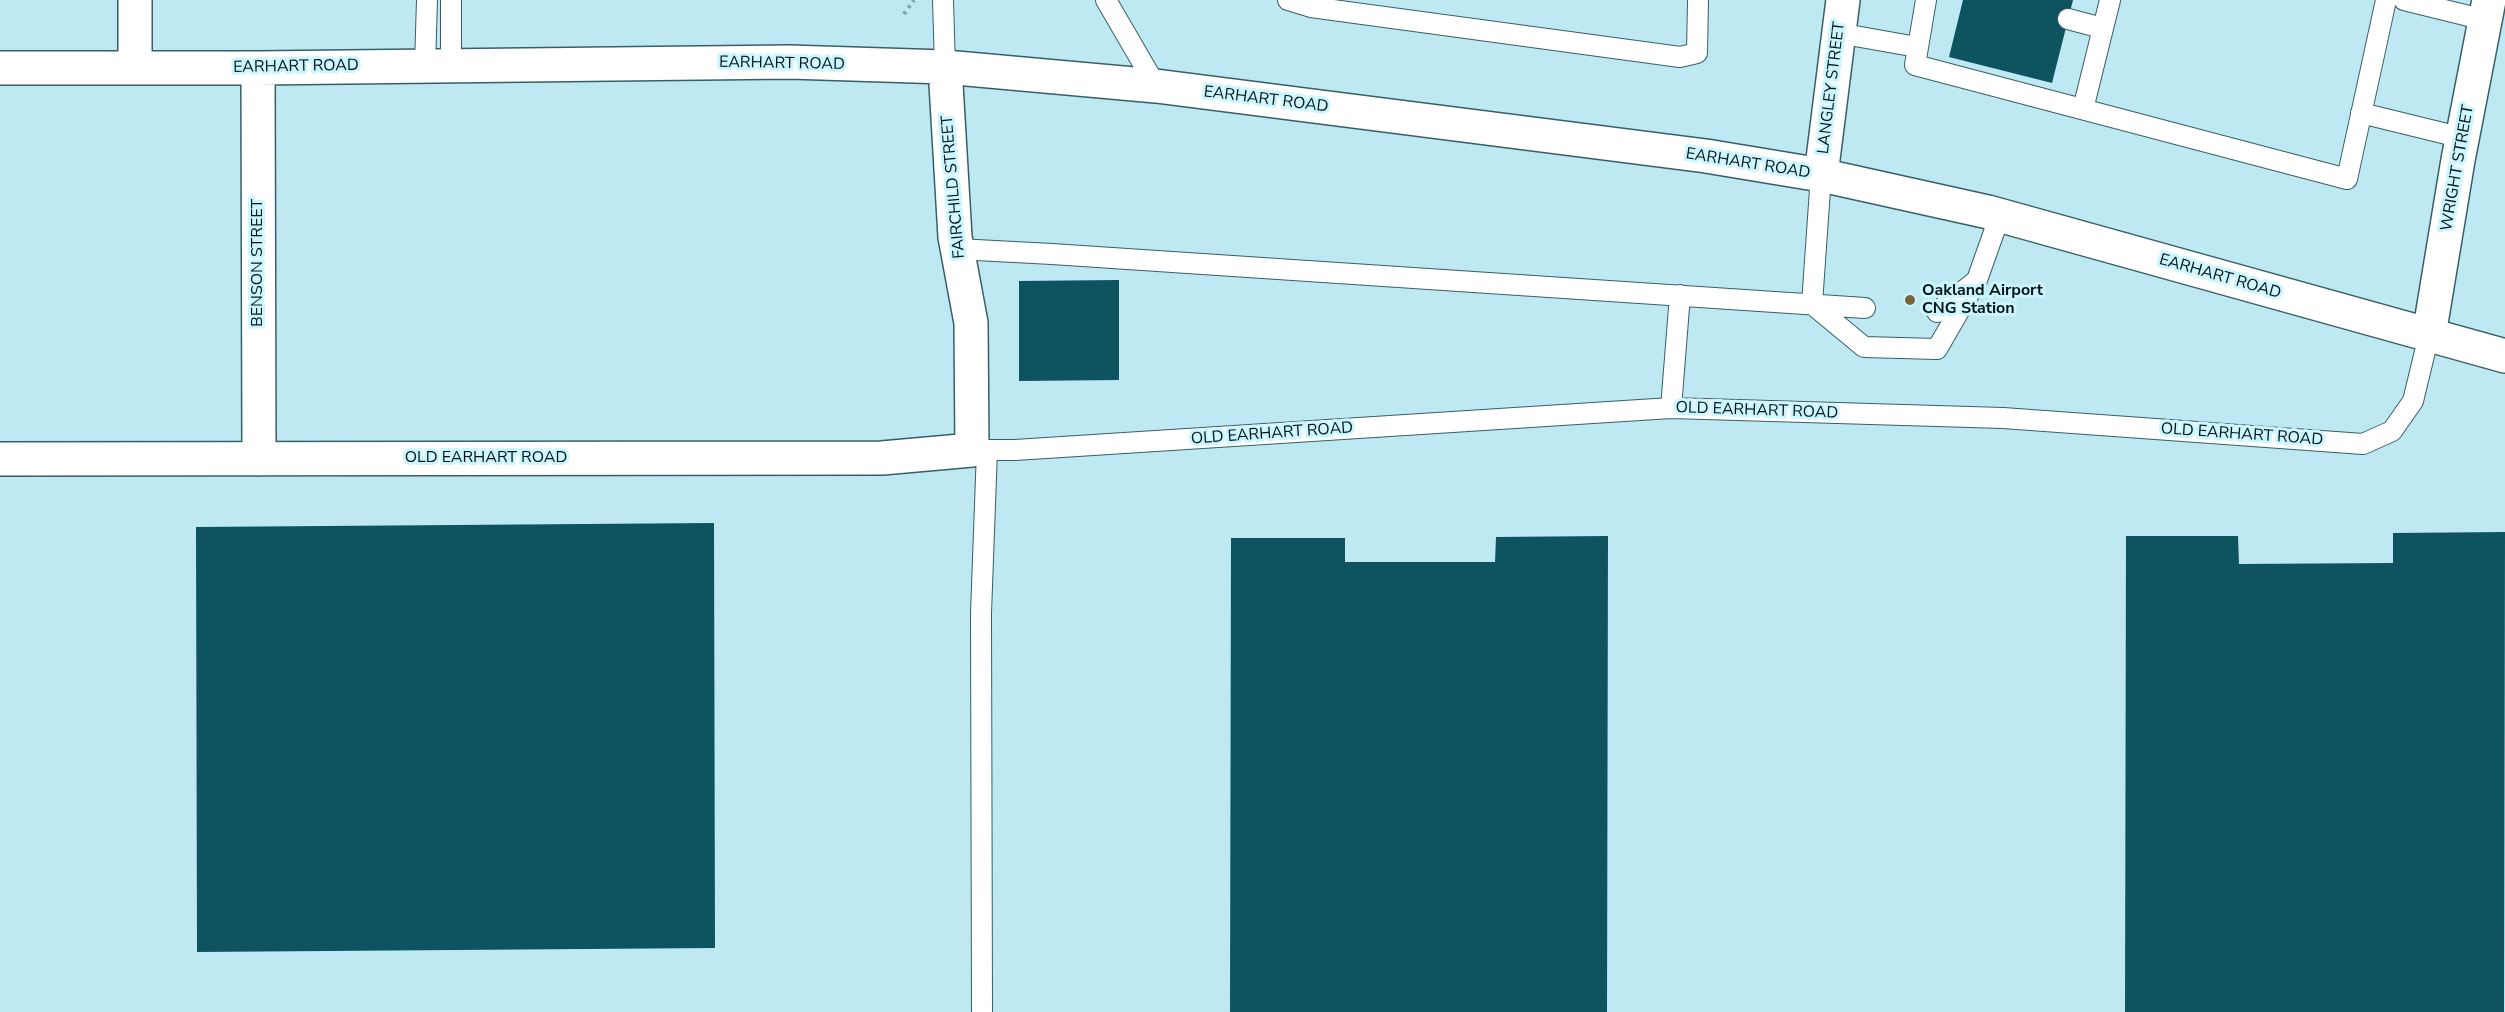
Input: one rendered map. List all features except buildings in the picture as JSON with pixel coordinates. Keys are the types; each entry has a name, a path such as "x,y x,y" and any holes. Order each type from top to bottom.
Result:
{"street":[{"path":"135,0 135,68"},
{"name":"LANGLEY STREET","path":"1821,175 1844,0"},
{"name":"WRIGHT STREET","path":"2429,336 2487,10"},
{"name":"EARHART ROAD","path":"0,68 258,68 790,62 945,67 1156,86 1706,156 1821,175 2000,215 2505,356"},
{"name":"FAIRCHILD STREET","path":"945,67 957,249 971,323 980,450"},
{"name":"BENSON STREET","path":"258,68 259,459"},
{"name":"OLD EARHART ROAD","path":"0,459 882,458 980,450"}],"lane":[{"path":"427,0 438,65"},
{"path":"438,65 451,0"},
{"path":"943,0 945,67"},
{"path":"1106,0 1156,86"},
{"path":"1288,0 1311,7 1680,57 1697,53 1698,0"},
{"path":"1926,0 1915,65 2347,179 2386,0"},
{"path":"2083,109 2110,0"},
{"path":"2404,0 2487,10"},
{"path":"2068,19 2102,28"},
{"path":"1838,33 1917,47"},
{"path":"2361,113 2463,138"},
{"path":"1812,304 1821,175"},
{"path":"1812,304 1864,347 1937,349 1977,280 2000,215"},
{"path":"957,249 1865,308"},
{"path":"1937,312 1977,280"},
{"path":"1671,408 1680,295"},
{"name":"OLD EARHART ROAD","path":"980,450 1015,450 1671,408 2003,418 2363,444 2392,431 2413,401 2429,336"},
{"path":"980,450 982,1012"}],"path":[{"path":"904,14 914,0"}],"place":[{"name":"Oakland Airport CNG Station","path":"1910,300"}]}
